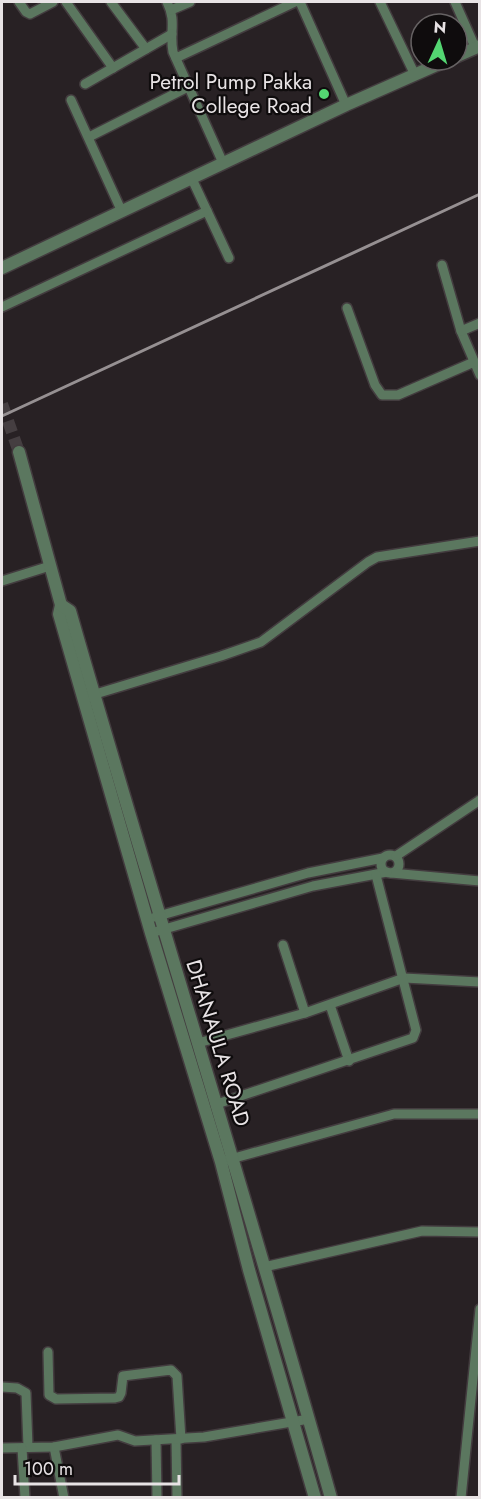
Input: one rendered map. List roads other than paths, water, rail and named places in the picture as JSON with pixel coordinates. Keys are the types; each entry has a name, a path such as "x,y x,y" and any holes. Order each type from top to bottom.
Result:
{"street":[{"path":"19,2 30,14 52,2"},
{"path":"66,2 113,68"},
{"path":"111,2 147,49"},
{"path":"190,2 169,6 174,27 172,43 188,87 223,163"},
{"path":"176,58 298,2 346,105"},
{"path":"380,2 415,75"},
{"path":"455,2 477,47"},
{"path":"85,84 172,34"},
{"path":"2,268 346,105 422,72"},
{"path":"88,137 188,87"},
{"path":"71,100 122,212"},
{"path":"192,179 229,258"},
{"path":"2,307 207,211"},
{"path":"442,265 461,331 480,375"},
{"path":"346,308 375,385 382,395 398,395 474,362"},
{"path":"461,331 480,323"},
{"name":"DHANAULA ROAD","path":"19,452 61,604 70,611 89,696 153,918 227,1161 264,1267 331,1497"},
{"path":"89,696 261,642 377,557 480,541"},
{"path":"2,581 50,566"},
{"path":"153,918 308,873 383,858 389,854 396,856 480,800"},
{"path":"389,873 399,866 396,856"},
{"path":"383,858 382,868 389,873"},
{"path":"157,931 313,886 376,874 389,873 480,881"},
{"path":"217,1104 413,1038 416,1033 404,978 376,874"},
{"name":"DHANAULA ROAD","path":"157,931 198,1043 217,1104 249,1270 315,1497"},
{"path":"283,945 305,1013"},
{"path":"198,1043 305,1013 404,978 480,982"},
{"path":"330,1005 349,1061"},
{"path":"227,1161 394,1114 480,1114"},
{"path":"264,1267 422,1232 480,1232"},
{"path":"461,1497 480,1309"},
{"path":"48,1352 49,1395 56,1399 115,1398 121,1393 123,1376 171,1370 174,1372 177,1376 179,1439 177,1497"},
{"path":"2,1387 17,1388 26,1393 25,1497"},
{"path":"2,1448 54,1447 118,1435 135,1441 233,1434 309,1419"},
{"path":"156,1440 157,1497"},
{"path":"54,1447 64,1497"}],"tunnel":[{"path":"2,404 19,452"}],"railway":[{"path":"2,416 480,194"}],"place":[{"name":"Petrol Pump Pakka College Road","path":"324,94"}]}
